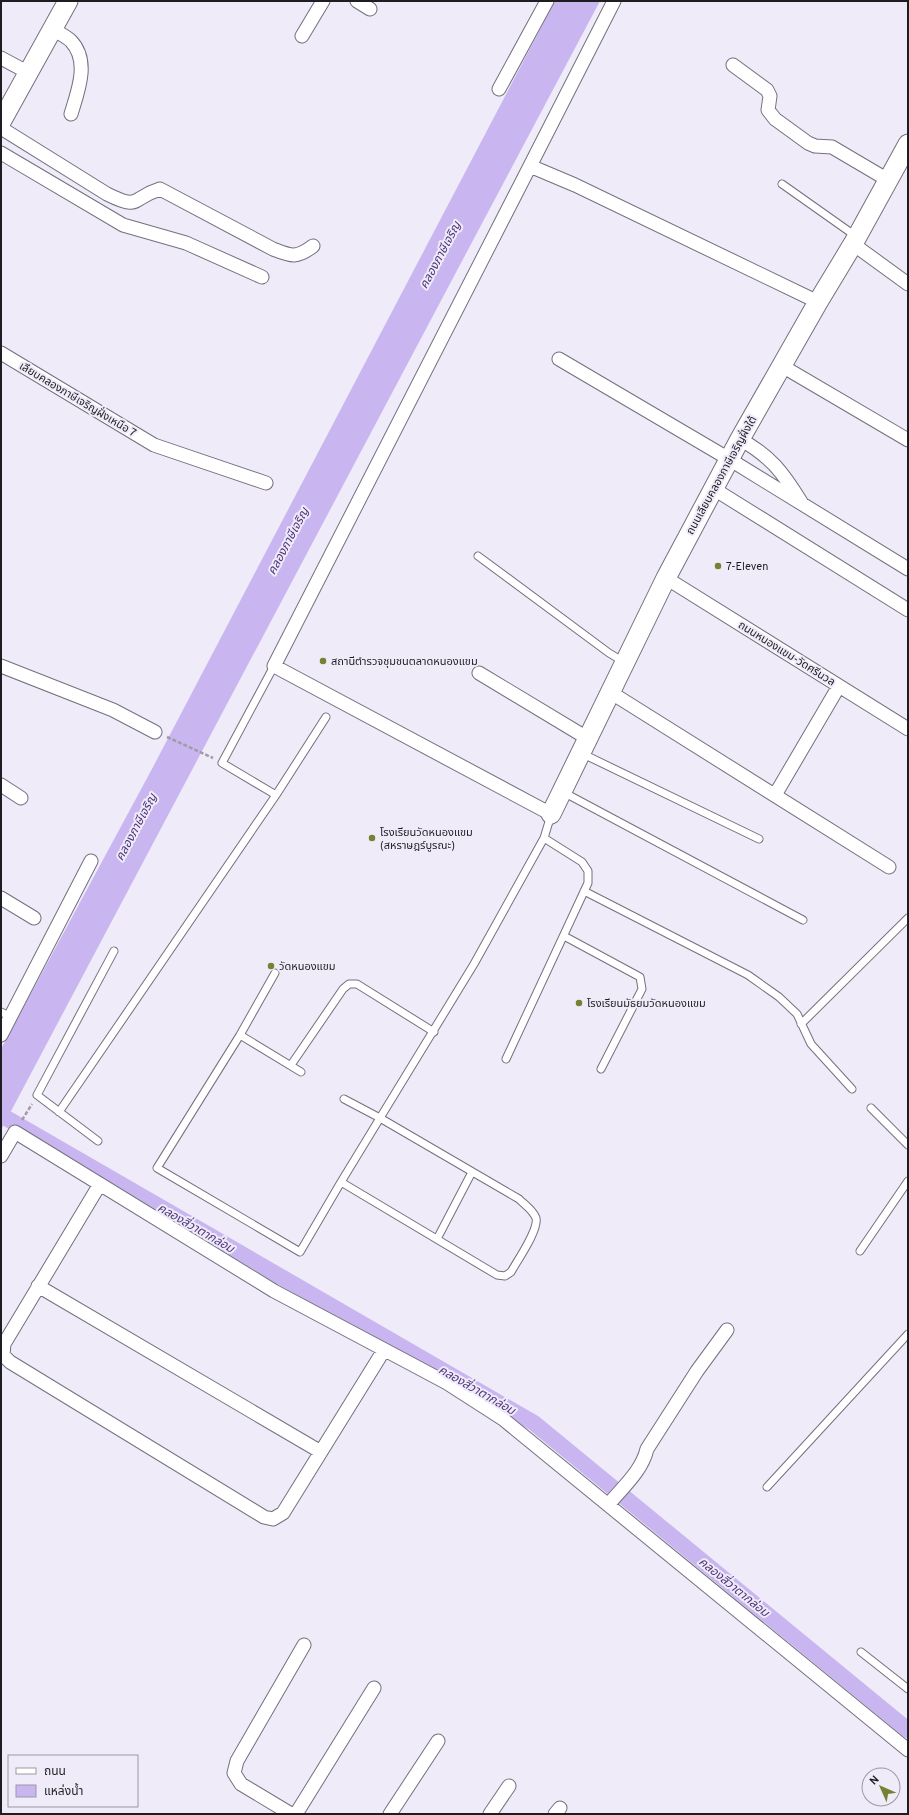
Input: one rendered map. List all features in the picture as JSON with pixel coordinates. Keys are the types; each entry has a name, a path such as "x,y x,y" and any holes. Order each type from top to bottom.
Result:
{"street":[{"path":"1,122 68,1"},
{"path":"302,36 323,1"},
{"path":"357,1 370,9"},
{"path":"499,89 547,1"},
{"path":"551,814 274,666 614,1"},
{"path":"52,29 70,40 78,50 81,80 71,114"},
{"path":"1,58 29,73"},
{"path":"733,65 767,90 770,96 768,110 775,119 808,143 815,146 832,147 888,180"},
{"path":"1,128 106,194 123,202 132,203 140,200 151,192 160,189 272,249 290,256 302,254 313,246"},
{"name":"ถนนเลียบคลองภาษีเจริญฝั่งใต้","path":"551,814 666,578 729,459 818,302 855,241 888,180 907,150"},
{"path":"1,153 124,225 186,243 262,277"},
{"path":"530,166 575,185 818,302"},
{"path":"855,241 908,284"},
{"name":"เลียบคลองภาษีเจริญฝั่งเหนือ 7","path":"1,352 154,445 266,483"},
{"path":"559,359 729,459 908,569"},
{"path":"782,366 908,440"},
{"path":"740,439 761,451 777,466 803,505"},
{"path":"714,489 908,610"},
{"name":"ถนนหนองแขม-วัดศรีนวล","path":"666,578 908,728"},
{"path":"1,666 113,710 155,732"},
{"path":"479,673 584,745"},
{"path":"775,795 839,686"},
{"path":"610,692 890,867"},
{"path":"1,785 21,798"},
{"path":"1,1035 6,1014 91,861"},
{"path":"1,898 34,918"},
{"path":"1,1156 14,1132 274,1291 447,1383 503,1419 908,1750"},
{"path":"100,1184 4,1344 3,1355 10,1362 264,1517 273,1519 283,1513 384,1350"},
{"path":"38,1286 321,1452"},
{"path":"608,1505 639,1468 645,1457 647,1449 697,1371 727,1330"},
{"path":"291,1814 241,1784 234,1773 237,1761 304,1645"},
{"path":"296,1814 374,1688"},
{"path":"390,1814 438,1741"},
{"path":"490,1814 510,1786"}],"lane":[{"path":"782,184 855,241"},
{"path":"478,556 609,653 624,662"},
{"path":"274,666 222,763 276,795"},
{"path":"59,1112 276,795 326,716"},
{"path":"584,745 759,839"},
{"path":"562,791 803,920"},
{"path":"275,973 240,1035 157,1168 300,1252 474,964 544,838 551,814"},
{"path":"506,1059 588,883 588,871 582,862 544,838"},
{"path":"584,891 748,975 779,997 797,1014 811,1044 852,1088"},
{"path":"801,1024 908,918"},
{"path":"564,936 640,977 642,988 601,1069"},
{"path":"98,1141 37,1095 114,951"},
{"path":"291,1065 343,989 349,984 358,984 434,1032"},
{"path":"240,1035 301,1072"},
{"path":"341,1182 497,1275 505,1276 511,1272 536,1228 536,1219 532,1210 523,1203 380,1118 344,1099"},
{"path":"871,1108 908,1145"},
{"path":"436,1239 472,1172"},
{"path":"860,1251 908,1181"},
{"path":"767,1487 908,1334"},
{"path":"861,1652 908,1689"}],"path":[{"path":"155,732 211,756"},
{"path":"14,1132 37,1095"}],"water":[{"name":"คลองภาษีเจริญ","path":"555,1 600,1 1,1130 1,1049 153,767"}],"waterway":[{"name":"คลองสี่วาตากล่อม","path":"1,1115 534,1423 908,1730"}],"place":[{"name":"7-Eleven","path":"718,566"},
{"name":"สถานีตำรวจชุมชนตลาดหนองแขม","path":"323,661"},
{"name":"โรงเรียนวัดหนองแขม (สหราษฎร์บูรณะ)","path":"372,838"},
{"name":"วัดหนองแขม","path":"271,966"},
{"name":"โรงเรียนมัธยมวัดหนองแขม","path":"579,1003"}]}
